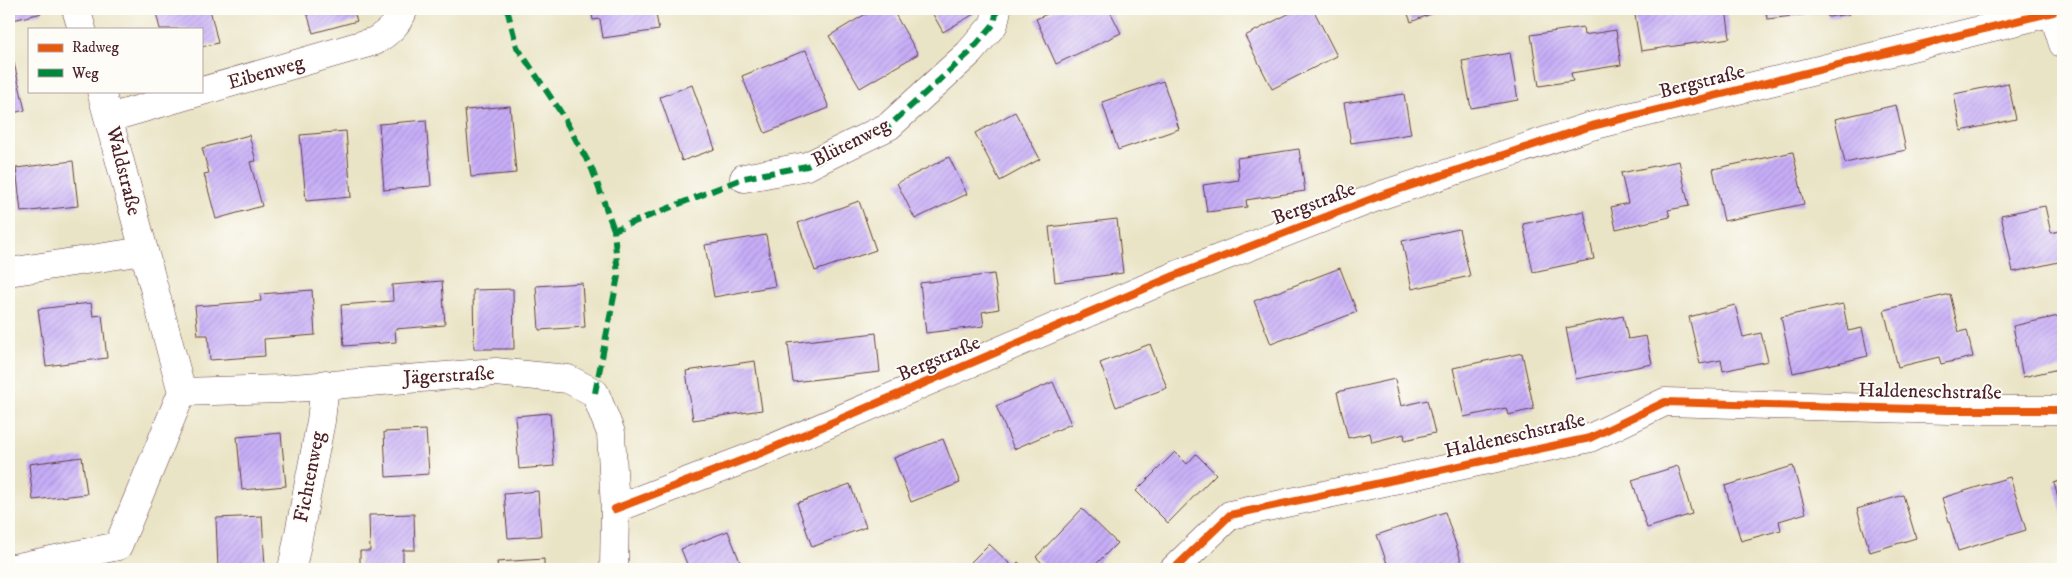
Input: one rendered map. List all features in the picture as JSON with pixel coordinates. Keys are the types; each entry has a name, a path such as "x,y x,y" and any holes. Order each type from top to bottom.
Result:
{"street":[{"path":"76,9 82,28"},
{"name":"Blütenweg","path":"744,178 807,166 889,126 969,53 994,24 997,9"},
{"path":"2052,10 2063,44"},
{"name":"Bergstraße","path":"615,509 761,453 1174,276 1382,195 1588,127 2052,10"},
{"name":"Eibenweg","path":"202,91 375,41 395,16"},
{"name":"Waldstraße","path":"101,92 110,118 143,251"},
{"name":"Eibenweg","path":"110,118 199,92"},
{"path":"9,272 143,251 182,392 118,546 9,569"},
{"name":"Jägerstraße","path":"182,392 281,389 325,384 496,372 568,379 595,393 611,433 615,509"},
{"name":"Fichtenweg","path":"292,569 321,421 325,384"},
{"name":"Haldeneschstraße","path":"1174,569 1230,515 1590,438 1665,402 1948,410 2063,410"},
{"path":"614,569 615,509"}],"building":[{"path":"9,9 41,9 42,13 9,21"},
{"path":"155,9 210,9 218,43 202,47 202,28 160,28"},
{"path":"306,9 353,9 357,21 313,33"},
{"path":"591,9 655,9 659,30 603,38 600,19 593,20"},
{"path":"874,9 892,9 918,54 860,88 829,36"},
{"path":"930,9 971,9 974,14 943,32"},
{"path":"1058,9 1109,9 1121,33 1056,64 1036,19"},
{"path":"1298,9 1313,9 1337,56 1272,89 1245,36"},
{"path":"1406,9 1443,9 1411,22"},
{"path":"1634,9 1726,9 1730,38 1641,51"},
{"path":"1766,9 1849,9 1849,14 1828,17 1827,12 1767,19"},
{"path":"1583,27 1584,35 1616,30 1621,65 1571,73 1573,81 1539,86 1531,35"},
{"path":"806,50 829,108 765,133 742,76"},
{"path":"1510,53 1518,100 1471,108 1462,61"},
{"path":"14,63 25,110 9,114 9,64"},
{"path":"1163,81 1179,129 1118,150 1102,102"},
{"path":"2008,83 2016,119 1961,131 1954,94"},
{"path":"692,85 715,149 682,161 660,97"},
{"path":"1404,94 1411,134 1351,143 1344,103"},
{"path":"1896,105 1906,150 1845,163 1835,119"},
{"path":"510,106 516,173 471,177 465,110"},
{"path":"1015,112 1040,159 1000,181 975,133"},
{"path":"426,120 431,186 384,190 379,124"},
{"path":"346,131 351,197 306,201 300,135"},
{"path":"249,135 256,161 250,162 262,206 216,219 204,174 209,173 202,148"},
{"path":"1299,149 1305,191 1246,200 1247,207 1207,212 1203,185 1239,180 1237,158"},
{"path":"1793,152 1804,204 1724,221 1713,169"},
{"path":"949,157 967,194 915,219 897,183"},
{"path":"73,161 78,206 21,212 16,168"},
{"path":"1679,161 1689,206 1668,210 1670,217 1616,229 1611,207 1628,203 1621,173"},
{"path":"859,201 876,250 815,271 798,223"},
{"path":"2045,206 2051,233 2059,231 2063,261 2013,272 2001,215"},
{"path":"1584,211 1594,259 1533,272 1523,224"},
{"path":"1117,219 1123,273 1055,282 1049,227"},
{"path":"1459,229 1470,276 1412,289 1402,241"},
{"path":"766,235 775,286 714,297 705,245"},
{"path":"1340,268 1357,312 1271,344 1254,301"},
{"path":"994,274 999,309 982,312 984,326 926,333 920,283"},
{"path":"442,281 445,325 395,329 396,342 344,346 341,305 393,301 392,285"},
{"path":"582,283 585,327 539,330 536,286"},
{"path":"513,289 514,349 474,349 473,290"},
{"path":"312,290 315,335 264,339 265,356 210,360 208,335 198,335 195,306 261,301 260,294"},
{"path":"1950,294 1959,332 1967,330 1973,357 1941,364 1939,357 1898,367 1884,310"},
{"path":"91,303 93,316 102,315 107,358 46,366 38,309"},
{"path":"1843,304 1848,331 1862,328 1868,356 1793,373 1781,317"},
{"path":"1735,305 1743,337 1761,333 1768,361 1723,371 1721,360 1700,364 1689,317"},
{"path":"2063,315 2063,368 2023,377 2013,326"},
{"path":"1623,316 1628,339 1646,336 1652,364 1576,379 1566,328"},
{"path":"876,333 880,372 793,382 788,343"},
{"path":"1150,344 1167,388 1116,407 1100,363"},
{"path":"1522,353 1534,409 1508,415 1506,408 1464,417 1453,368"},
{"path":"755,361 762,410 693,420 686,371"},
{"path":"1395,379 1401,406 1427,400 1435,433 1405,440 1404,434 1372,442 1370,433 1348,438 1337,392"},
{"path":"1053,382 1071,424 1014,449 996,406"},
{"path":"550,413 554,466 519,469 515,416"},
{"path":"426,430 429,474 386,477 384,432"},
{"path":"281,433 286,486 242,490 237,437"},
{"path":"943,439 960,483 911,502 894,458"},
{"path":"1175,452 1187,464 1196,454 1216,474 1168,523 1136,491"},
{"path":"82,457 87,494 33,500 29,464"},
{"path":"1678,466 1692,514 1647,528 1632,480"},
{"path":"1793,466 1806,513 1779,521 1781,530 1741,541 1725,486"},
{"path":"2010,477 2026,530 1958,551 1942,498"},
{"path":"2063,480 2063,517 2054,483"},
{"path":"850,484 866,527 812,547 797,503"},
{"path":"538,491 541,536 508,538 504,494"},
{"path":"1903,495 1916,538 1870,552 1857,509"},
{"path":"1082,509 1117,543 1091,569 1048,569 1036,557"},
{"path":"1445,512 1464,569 1389,569 1377,535"},
{"path":"414,514 415,550 403,550 403,569 360,569 360,551 370,551 369,515"},
{"path":"262,516 265,567 218,569 216,518"},
{"path":"728,531 742,567 736,569 689,569 681,549"},
{"path":"989,544 1013,567 1018,562 1026,569 978,569 971,562"},
{"path":"544,559 544,569 498,569 497,562"}],"marked path":[{"path":"507,9 517,47 560,111 592,169 614,230"},
{"path":"595,393 618,276 614,230 744,178 807,166 889,126 969,53 994,24 997,9"}],"cycle path":[{"path":"615,509 761,453 1174,276 1382,195 1588,127 2053,12"},
{"path":"1174,569 1230,515 1590,438 1665,402 1948,410 2063,410"}]}
